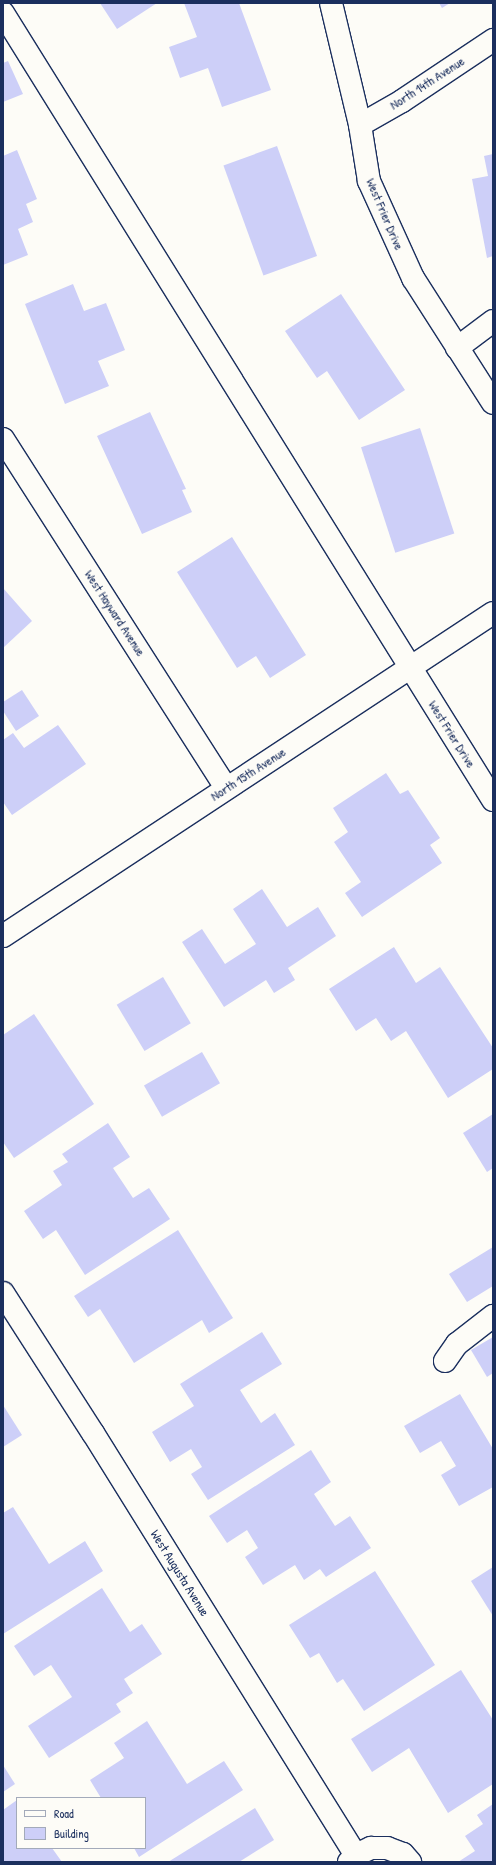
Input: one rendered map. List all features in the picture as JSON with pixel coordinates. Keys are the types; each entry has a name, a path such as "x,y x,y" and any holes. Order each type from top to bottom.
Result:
{"street":[{"name":"West Frier Drive","path":"331,3 360,125 369,181 413,278 493,402"},
{"name":"West Frier Drive","path":"3,13 493,800"},
{"name":"North 14th Avenue","path":"360,125 402,101 493,40"},
{"path":"457,348 493,321"},
{"name":"West Hayward Avenue","path":"3,439 226,788"},
{"name":"North 15th Avenue","path":"3,936 493,613"},
{"name":"West Augusta Avenue","path":"3,1293 93,1433 352,1858 371,1848 387,1848 403,1854 410,1862"},
{"path":"445,1360 457,1344 493,1316"}],"building":[{"path":"100,3 157,3 117,29"},
{"path":"184,3 239,3 271,90 222,107 208,68 180,78 169,47 197,37"},
{"path":"439,3 450,3 442,8"},
{"path":"8,61 23,94 3,102 3,63"},
{"path":"277,146 317,256 263,275 223,165"},
{"path":"17,150 37,199 26,204 33,222 18,229 28,255 3,265 3,156"},
{"path":"493,154 493,256 487,258 472,179 488,176 484,156"},
{"path":"73,284 84,311 106,303 125,350 98,361 109,386 65,404 25,304"},
{"path":"341,294 405,390 359,420 327,371 317,378 285,331"},
{"path":"150,412 186,489 182,490 192,512 142,534 97,436"},
{"path":"420,428 454,534 395,553 361,447"},
{"path":"232,537 306,655 270,678 256,656 237,668 177,572"},
{"path":"3,588 32,621 3,648"},
{"path":"22,690 39,716 16,731 3,711 3,702"},
{"path":"58,725 86,764 12,815 3,802 3,740 13,733 24,748"},
{"path":"386,773 400,794 408,790 440,838 430,845 442,863 362,917 345,893 361,882 334,842 348,832 333,808"},
{"path":"262,889 287,927 318,907 336,936 288,968 295,980 274,993 266,980 224,1007 182,942 202,929 225,964 256,944 233,909"},
{"path":"394,947 416,983 440,967 493,1048 493,1069 448,1098 406,1031 391,1041 376,1018 356,1031 329,989"},
{"path":"163,977 191,1023 145,1051 117,1005"},
{"path":"34,1014 94,1104 14,1158 3,1142 3,1035"},
{"path":"202,1052 220,1083 162,1117 144,1086"},
{"path":"493,1114 493,1168 487,1172 463,1133"},
{"path":"108,1123 130,1157 113,1168 133,1198 149,1188 170,1219 85,1275 56,1230 43,1239 24,1211 62,1185 53,1171 68,1162 62,1154"},
{"path":"178,1230 233,1318 209,1333 202,1320 134,1363 100,1309 88,1317 74,1296"},
{"path":"493,1247 493,1286 467,1302 449,1274"},
{"path":"262,1332 282,1364 240,1390 261,1423 275,1413 295,1445 208,1500 191,1474 202,1467 191,1449 170,1462 152,1432 194,1406 180,1384"},
{"path":"493,1337 493,1373 487,1377 471,1350"},
{"path":"460,1394 493,1449 493,1487 459,1506 441,1475 456,1466 441,1441 420,1453 404,1426"},
{"path":"3,1405 22,1435 3,1447"},
{"path":"311,1450 331,1482 314,1494 335,1526 350,1516 371,1548 326,1577 320,1569 304,1580 295,1565 263,1585 245,1557 258,1548 247,1530 227,1543 209,1516"},
{"path":"13,1507 49,1564 85,1541 103,1571 3,1634 3,1513"},
{"path":"493,1567 493,1616 471,1581"},
{"path":"375,1571 435,1665 364,1711 343,1679 337,1683 319,1653 310,1658 289,1625"},
{"path":"102,1588 130,1632 142,1624 162,1654 124,1679 133,1693 116,1704 121,1712 49,1758 28,1726 72,1697 51,1665 34,1676 14,1646"},
{"path":"461,1670 493,1720 493,1784 448,1813 409,1748 372,1772 351,1739"},
{"path":"147,1721 187,1784 224,1761 243,1790 139,1857 135,1849 146,1849 146,1797 100,1797 90,1780 124,1758 114,1743"},
{"path":"3,1765 15,1784 3,1792"},
{"path":"16,1801 16,1849 53,1849 62,1862 3,1862 3,1810"},
{"path":"493,1804 493,1862 458,1862 475,1851 465,1836 483,1824 477,1815"},
{"path":"255,1808 274,1840 239,1862 168,1862"}]}
